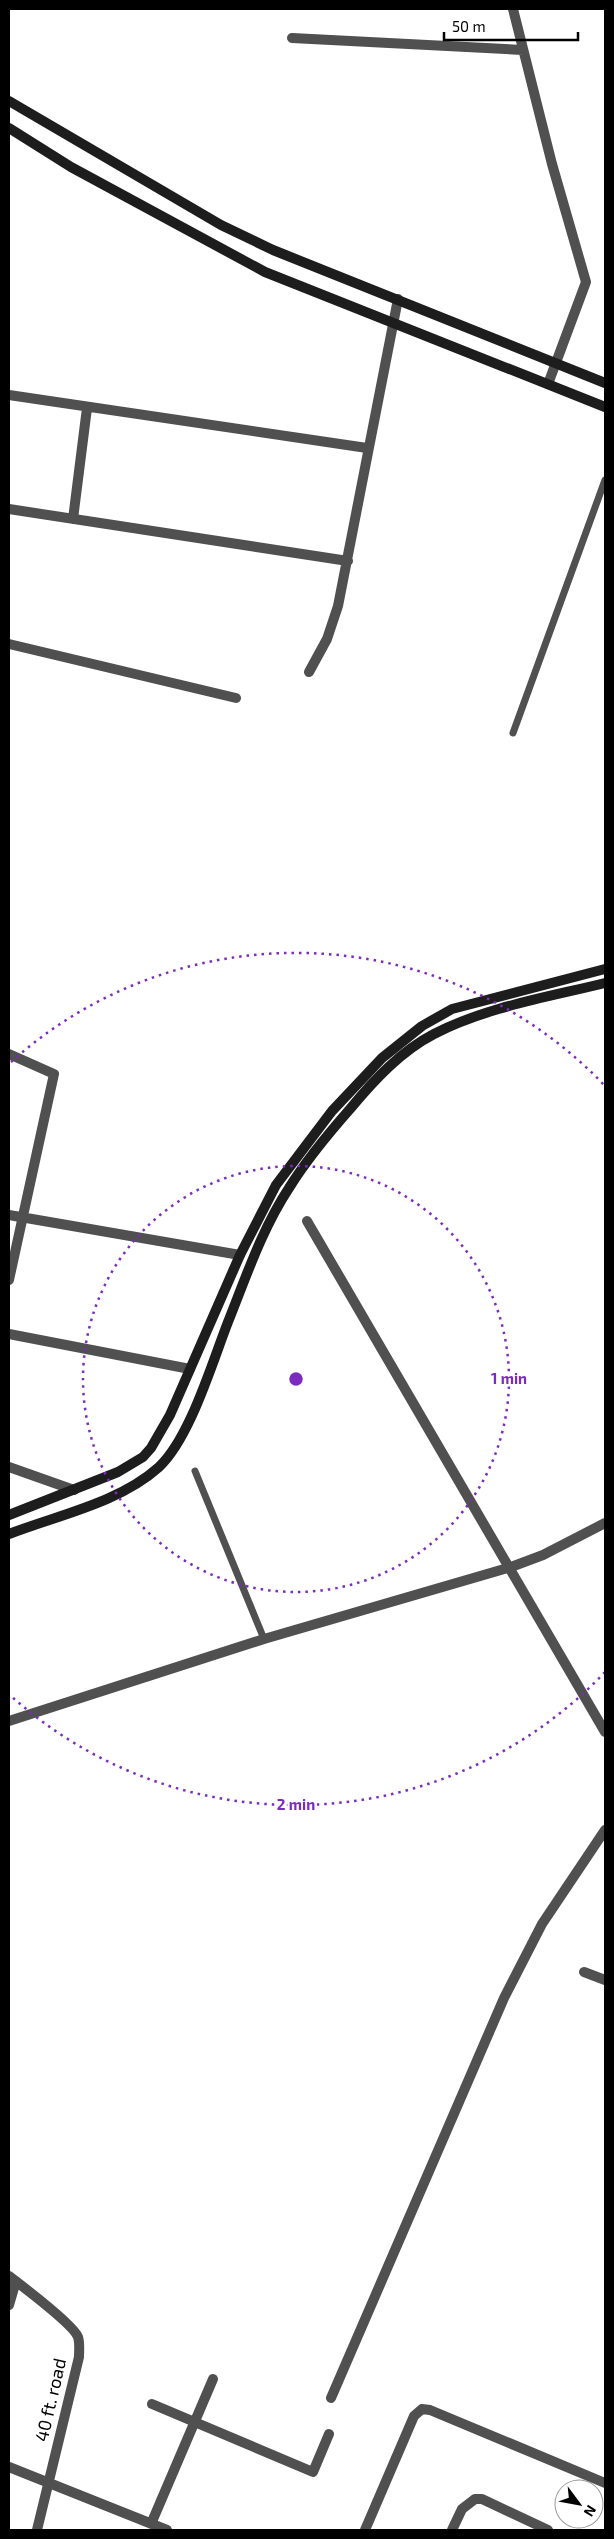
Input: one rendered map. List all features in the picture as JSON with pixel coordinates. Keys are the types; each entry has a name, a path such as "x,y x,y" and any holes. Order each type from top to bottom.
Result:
{"street":[{"path":"513,9 552,164 586,282 548,384"},
{"path":"292,38 523,50"},
{"path":"9,101 221,225 273,250 605,383"},
{"path":"9,128 71,167 232,256 265,272 605,408"},
{"path":"309,672 327,639 338,606 398,299"},
{"path":"9,395 368,448"},
{"path":"73,519 87,408"},
{"path":"9,509 348,561"},
{"path":"9,644 236,698"},
{"path":"9,1515 118,1472 143,1457 161,1433 240,1255 276,1185 324,1121 382,1058 422,1026 452,1010 470,1003 605,969"},
{"path":"9,1534 100,1501 130,1487 148,1476 170,1454 187,1425 254,1256 276,1208 306,1162 333,1128 383,1072 418,1044 434,1034 486,1014 605,983"},
{"path":"9,1054 54,1074 21,1217 9,1280"},
{"path":"324,1121 333,1128"},
{"path":"9,1215 240,1255"},
{"path":"308,1221 511,1566 605,1732"},
{"path":"9,1334 190,1369"},
{"path":"9,1467 74,1490"},
{"path":"9,1721 264,1639 511,1566 543,1555 605,1524"},
{"path":"331,2398 504,1998 542,1924 605,1830"},
{"path":"584,1972 605,1980"},
{"path":"9,2305 12,2279"},
{"name":"40 ft. road","path":"12,2279 67,2323 77,2334 79,2344 79,2356 37,2530"},
{"path":"151,2524 213,2379"},
{"path":"152,2404 313,2472 329,2434"},
{"path":"365,2530 414,2416 422,2409 430,2410 605,2483"},
{"path":"9,2466 49,2484 167,2530"},
{"path":"452,2530 462,2509 476,2498 548,2530"}],"lane":[{"path":"513,733 605,480"},
{"path":"195,1471 264,1639"}]}
